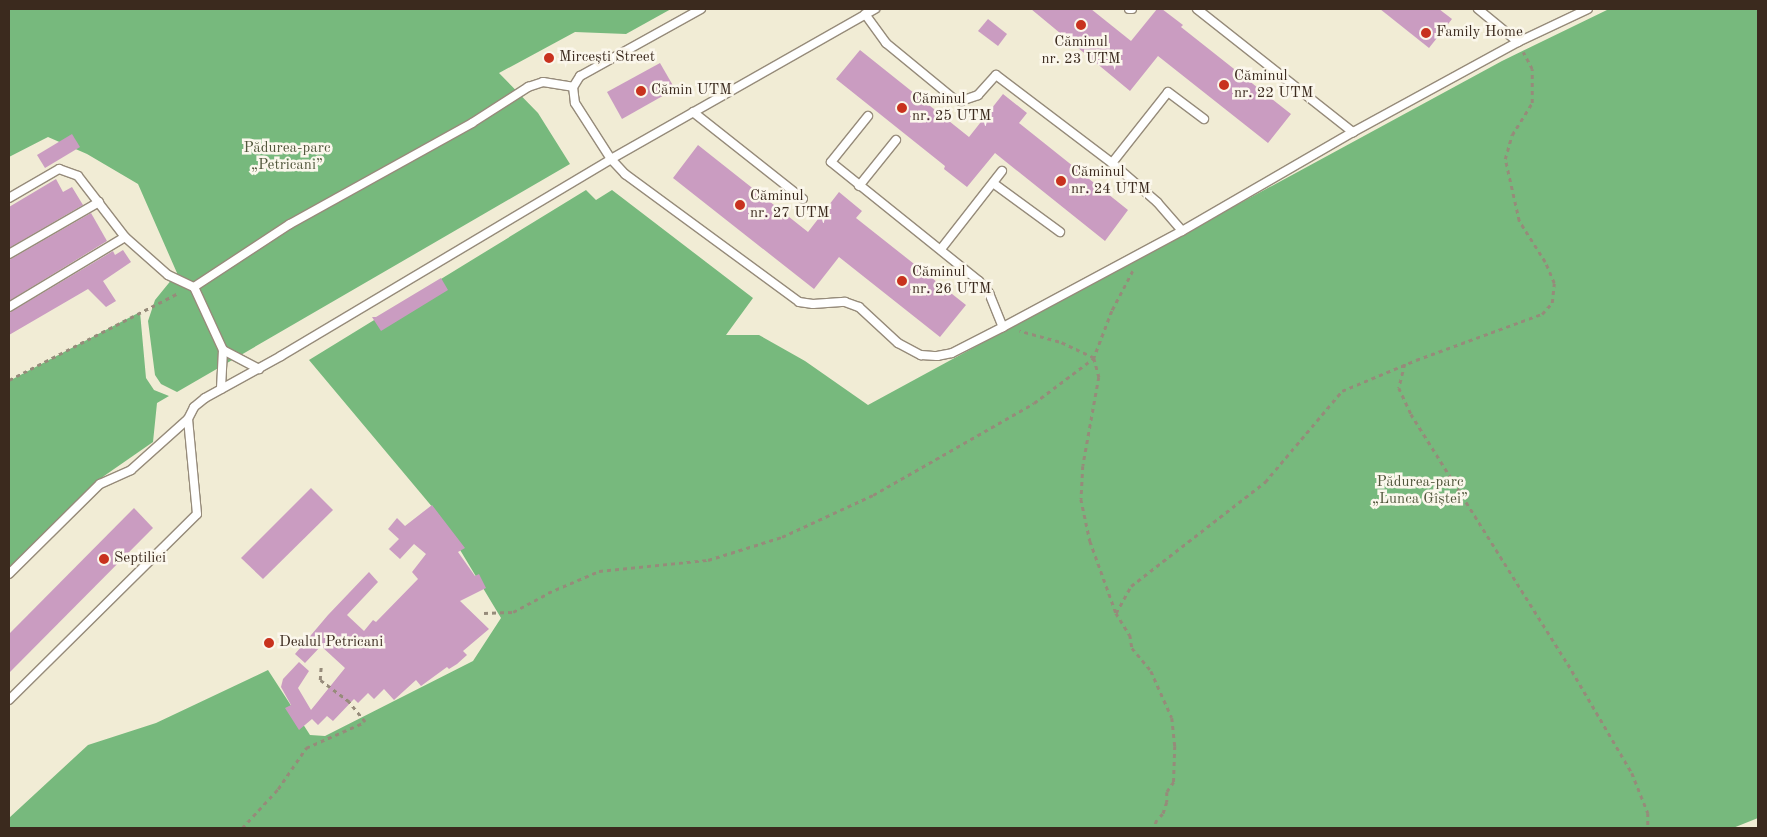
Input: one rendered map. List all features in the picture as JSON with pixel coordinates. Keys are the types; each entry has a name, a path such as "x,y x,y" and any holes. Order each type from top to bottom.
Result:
{"lane":[{"path":"701,9 580,76 573,87 575,103 611,159 625,174 799,302 813,304 845,302 859,308 898,343 921,355 937,356 952,353 1003,327 1182,231 1353,132 1518,42 1588,9"},
{"path":"9,574 100,484 131,470 188,419 194,407 221,389 259,369 611,159 875,9"},
{"path":"1196,9 1353,132"},
{"path":"1478,9 1518,42"},
{"path":"865,14 886,43 953,98 961,100 978,95 996,75 1112,164 1157,202 1182,231"},
{"path":"194,287 290,224 472,123 528,87 543,82 573,87"},
{"path":"1112,164 1168,92 1204,119"},
{"path":"693,112 803,199"},
{"path":"868,116 831,162 941,249 986,288 1003,327"},
{"path":"859,186 896,140"},
{"path":"9,198 59,169 78,176 125,237 168,275 194,287 222,350 221,389"},
{"path":"941,249 1002,171"},
{"path":"993,183 1060,232"},
{"path":"9,254 99,202"},
{"path":"9,307 125,237"},
{"path":"222,350 259,369"},
{"path":"9,700 197,514 188,419"}],"path":[{"path":"1116,613 1131,586 1265,482 1342,391 1405,364 1542,314 1552,303 1554,282 1545,262 1520,221 1505,160 1512,135 1532,103 1532,69 1518,42"},
{"path":"484,612 513,612 548,593 599,570 708,560 782,537 873,495 1034,403 1094,358 1112,311 1133,270"},
{"path":"9,380 166,298 194,287"},
{"path":"1003,327 1059,342 1094,358"},
{"path":"1094,358 1099,377 1083,466 1081,500 1090,541 1116,613 1130,635 1132,648 1151,671 1172,718 1175,746 1174,782 1167,792 1167,802 1163,814 1157,820 1154,828"},
{"path":"1405,364 1399,388 1411,414 1562,655 1632,773 1648,813 1648,828"},
{"path":"242,828 278,789 306,748 365,722 349,702 320,680 321,667"}],"green space":[{"name":"Pădurea-parc „Petricani”","path":"9,9 671,9 626,34 575,32 499,73 538,113 570,164 177,392 161,384 155,375 148,321 155,300 177,273 138,184 87,154 48,137 9,157"},
{"name":"Pădurea-parc „Lunca Gîștei”","path":"1609,9 1758,9 1758,818 1733,828 9,828 9,818 88,745 156,723 268,670 310,735 325,736 473,661 501,618 439,515 309,360 586,190 596,200 612,190 753,298 726,335 759,335 805,361 868,405 1502,61"},
{"path":"140,312 146,378 154,390 169,396 157,403 153,442 104,476 9,572 9,381"}],"building":[{"path":"1031,9 1091,9 1131,41 1157,9 1162,9 1183,25 1181,27 1291,114 1268,143 1158,56 1130,91"},
{"name":"Family Home","path":"1380,9 1439,9 1452,19 1429,48"},
{"path":"988,19 1007,34 998,46 978,31"},
{"path":"860,50 969,137 1003,94 1027,113 1019,123 1128,210 1105,241 995,153 967,187 944,169 945,166 836,79"},
{"name":"Cămin UTM","path":"660,63 675,89 622,119 607,92"},
{"path":"72,134 80,147 45,168 37,155"},
{"path":"698,145 808,232 839,192 862,211 856,218 966,305 940,337 839,257 814,289 673,178"},
{"path":"56,179 63,192 72,187 83,205 9,248 9,207"},
{"path":"91,213 107,241 9,301 9,260"},
{"path":"123,250 131,262 103,281 116,301 106,307 88,289 9,335 9,313 113,251 115,255"},
{"path":"441,278 448,290 381,331 372,317 376,317"},
{"path":"311,488 333,510 263,579 241,558"},
{"path":"432,505 465,548 458,552 475,576 479,574 486,588 460,601 489,629 463,651 467,655 457,664 449,669 447,667 421,686 416,680 394,700 384,689 374,699 368,693 358,703 354,699 333,721 327,716 318,725 312,719 299,730 285,708 291,705 281,687 283,679 299,662 309,671 298,688 311,710 345,668 321,646 305,663 295,654 328,615 369,572 378,582 347,615 364,631 373,620 376,622 418,579 412,572 426,554 414,544 400,559 389,549 399,539 388,529 397,518 405,526"},
{"path":"134,508 153,528 9,673 9,634"}],"place":[{"name":"Căminul nr. 23 UTM","path":"1081,25"},
{"name":"Family Home","path":"1426,33"},
{"name":"Mircești Street","path":"549,58"},
{"name":"Căminul nr. 22 UTM","path":"1224,85"},
{"name":"Cămin UTM","path":"641,91"},
{"name":"Căminul nr. 25 UTM","path":"902,108"},
{"name":"Căminul nr. 24 UTM","path":"1061,181"},
{"name":"Căminul nr. 27 UTM","path":"740,205"},
{"name":"Căminul nr. 26 UTM","path":"902,281"},
{"name":"Septilici","path":"104,559"},
{"name":"Dealul Petricani","path":"269,643"}]}
